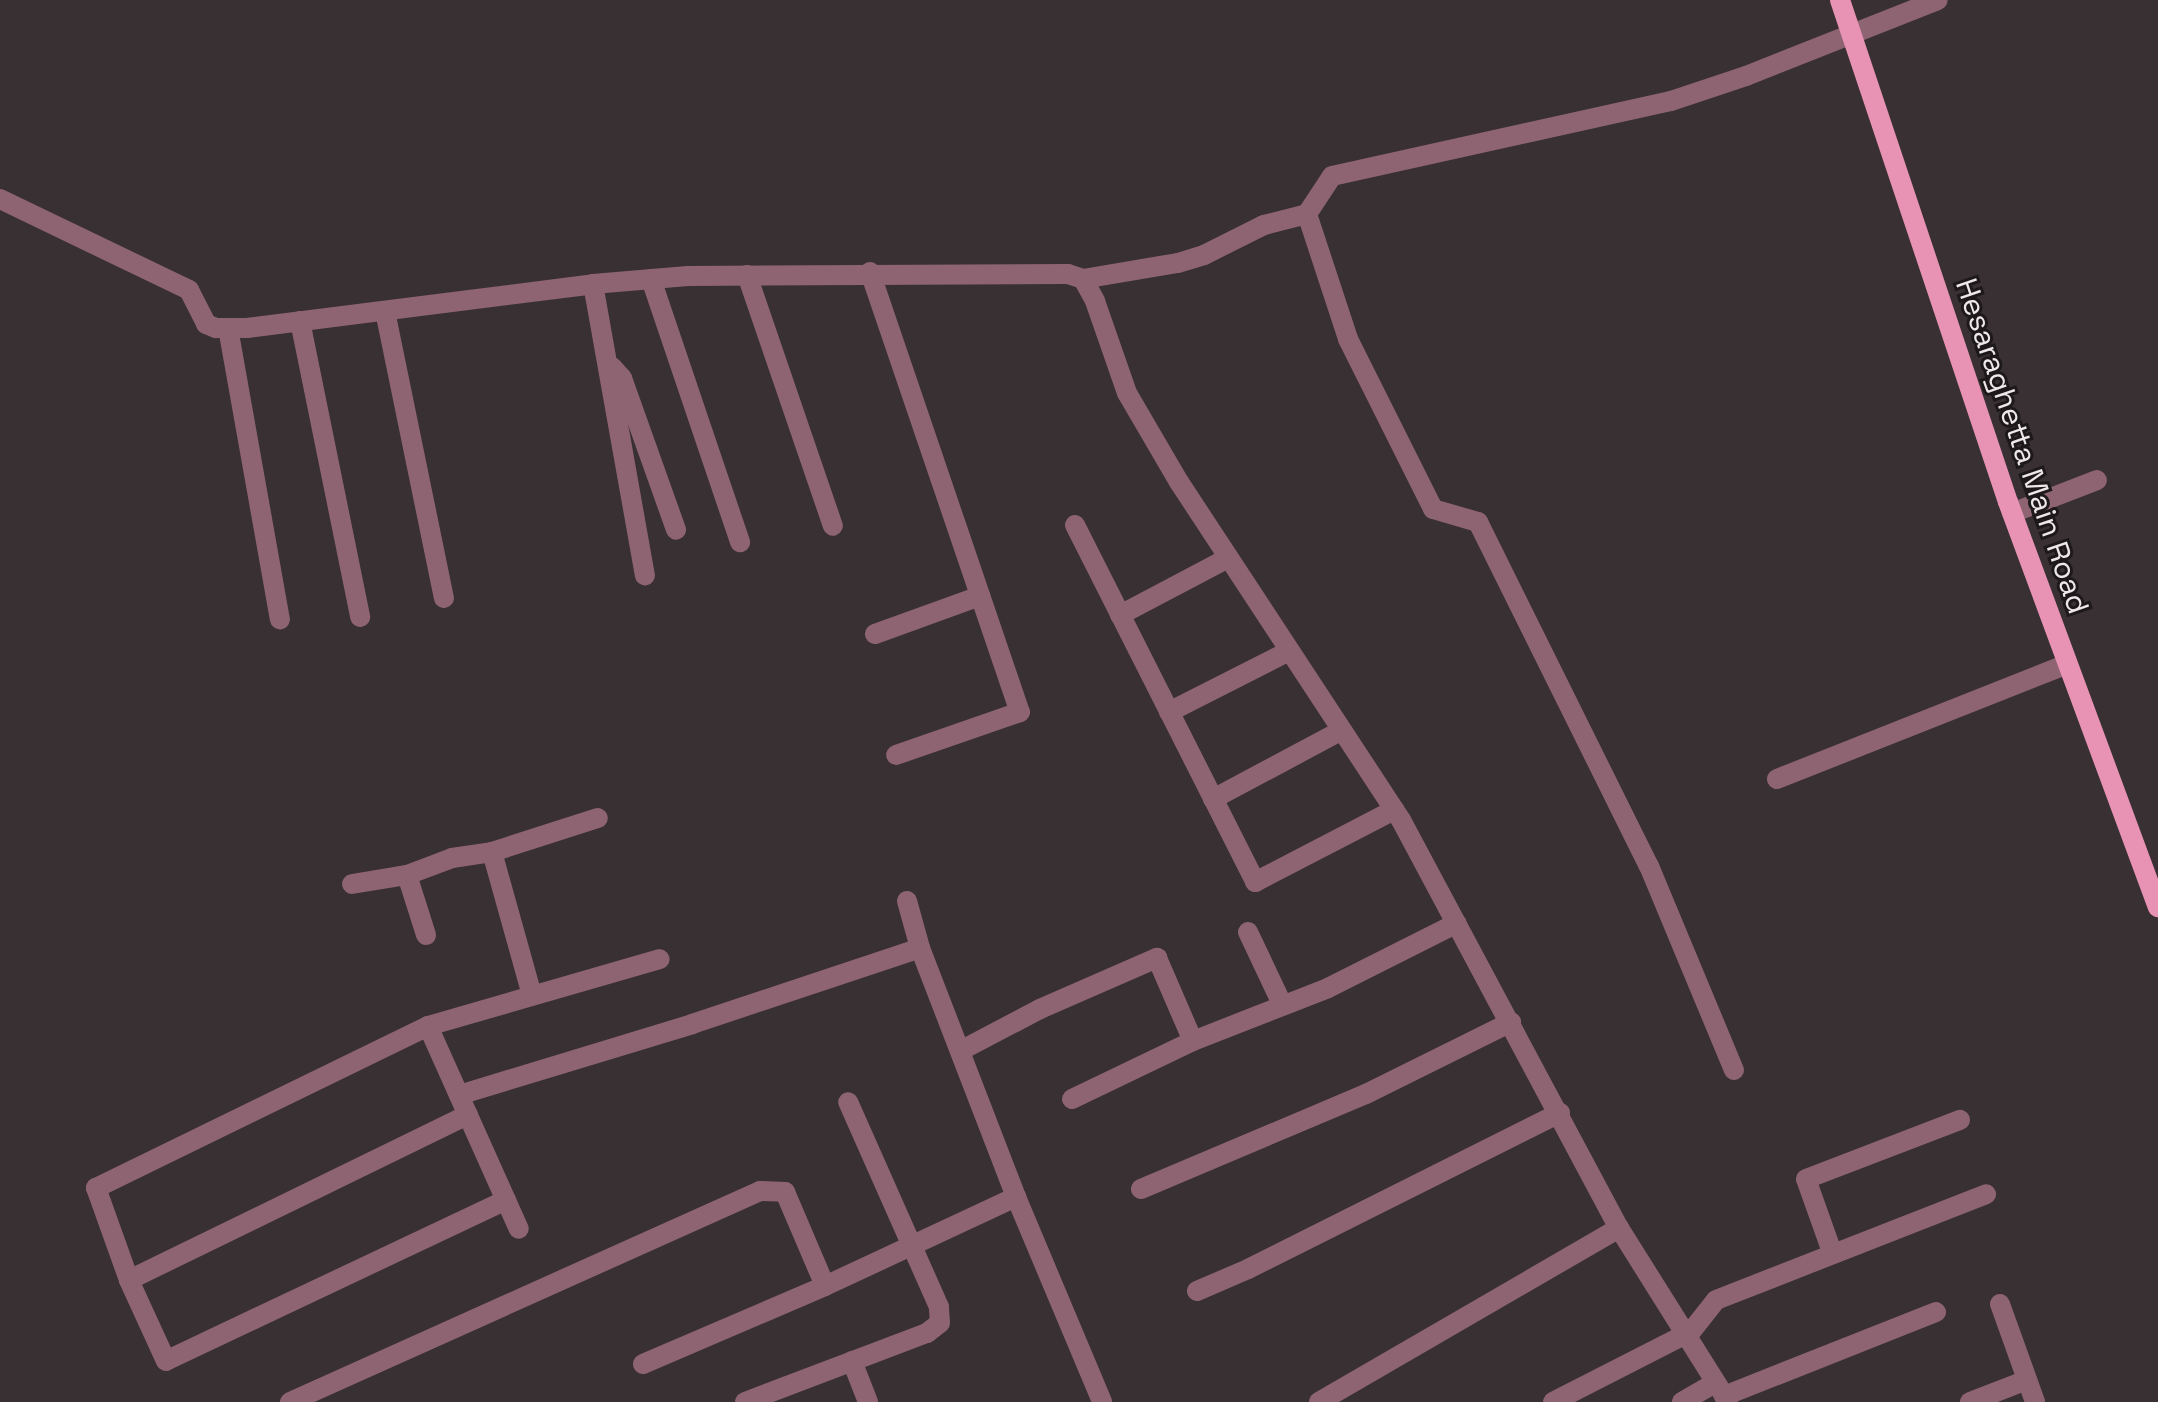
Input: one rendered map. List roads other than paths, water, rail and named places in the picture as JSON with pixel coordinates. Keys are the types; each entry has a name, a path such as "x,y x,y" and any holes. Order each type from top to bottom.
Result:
{"main road":[{"name":"Hesaraghetta Main Road","path":"1840,0 2012,513 2158,907"}],"street":[{"path":"0,199 189,290 206,324 228,328 651,279 870,272 1068,274 1083,279 1178,263 1204,255 1264,225 1307,214 1332,176 1671,101 1746,76 1938,0"},
{"path":"1307,214 1348,339 1433,509 1478,522 1649,866 1734,1070"},
{"path":"870,272 1020,712 896,755"},
{"path":"747,275 833,526"},
{"path":"651,279 740,542"},
{"path":"1083,279 1095,301 1127,393 1228,558 1394,810 1560,1113 1619,1228 1722,1393"},
{"path":"593,284 645,575"},
{"path":"385,311 444,598"},
{"path":"300,321 360,617"},
{"path":"228,328 280,619"},
{"path":"607,361 622,378 676,530"},
{"path":"2012,513 2097,480"},
{"path":"1075,525 1258,883 1394,810"},
{"path":"1120,615 1228,558"},
{"path":"875,634 980,596"},
{"path":"1169,712 1289,651"},
{"path":"1777,779 2067,664"},
{"path":"1213,799 1342,730"},
{"path":"352,884 407,875 452,858 492,852 598,818"},
{"path":"492,852 532,995"},
{"path":"407,875 426,935"},
{"path":"907,901 920,948 1016,1197 1102,1402"},
{"path":"1072,1099 1193,1041 1328,988 1457,923"},
{"path":"1248,932 1282,1004"},
{"path":"459,1095 692,1024 920,948"},
{"path":"960,1051 1040,1009 1157,958 1193,1041"},
{"path":"506,1200 166,1361 129,1280 96,1188 428,1026 660,959"},
{"path":"1141,1189 1366,1094 1511,1022"},
{"path":"428,1026 519,1229"},
{"path":"758,1400 927,1333 940,1323 939,1307 848,1102"},
{"path":"1197,1291 1248,1269 1560,1113"},
{"path":"129,1280 468,1115"},
{"path":"1832,1252 1806,1179 1960,1120"},
{"path":"290,1402 760,1191 785,1192 825,1286"},
{"path":"1553,1402 1685,1336 1716,1300 1986,1194"},
{"path":"643,1364 825,1286 1016,1197"},
{"path":"1319,1402 1619,1228"},
{"path":"2000,1304 2035,1402"},
{"path":"1682,1402 1722,1393 1936,1312"},
{"path":"852,1361 868,1402"},
{"path":"1974,1401 2027,1380"}]}
